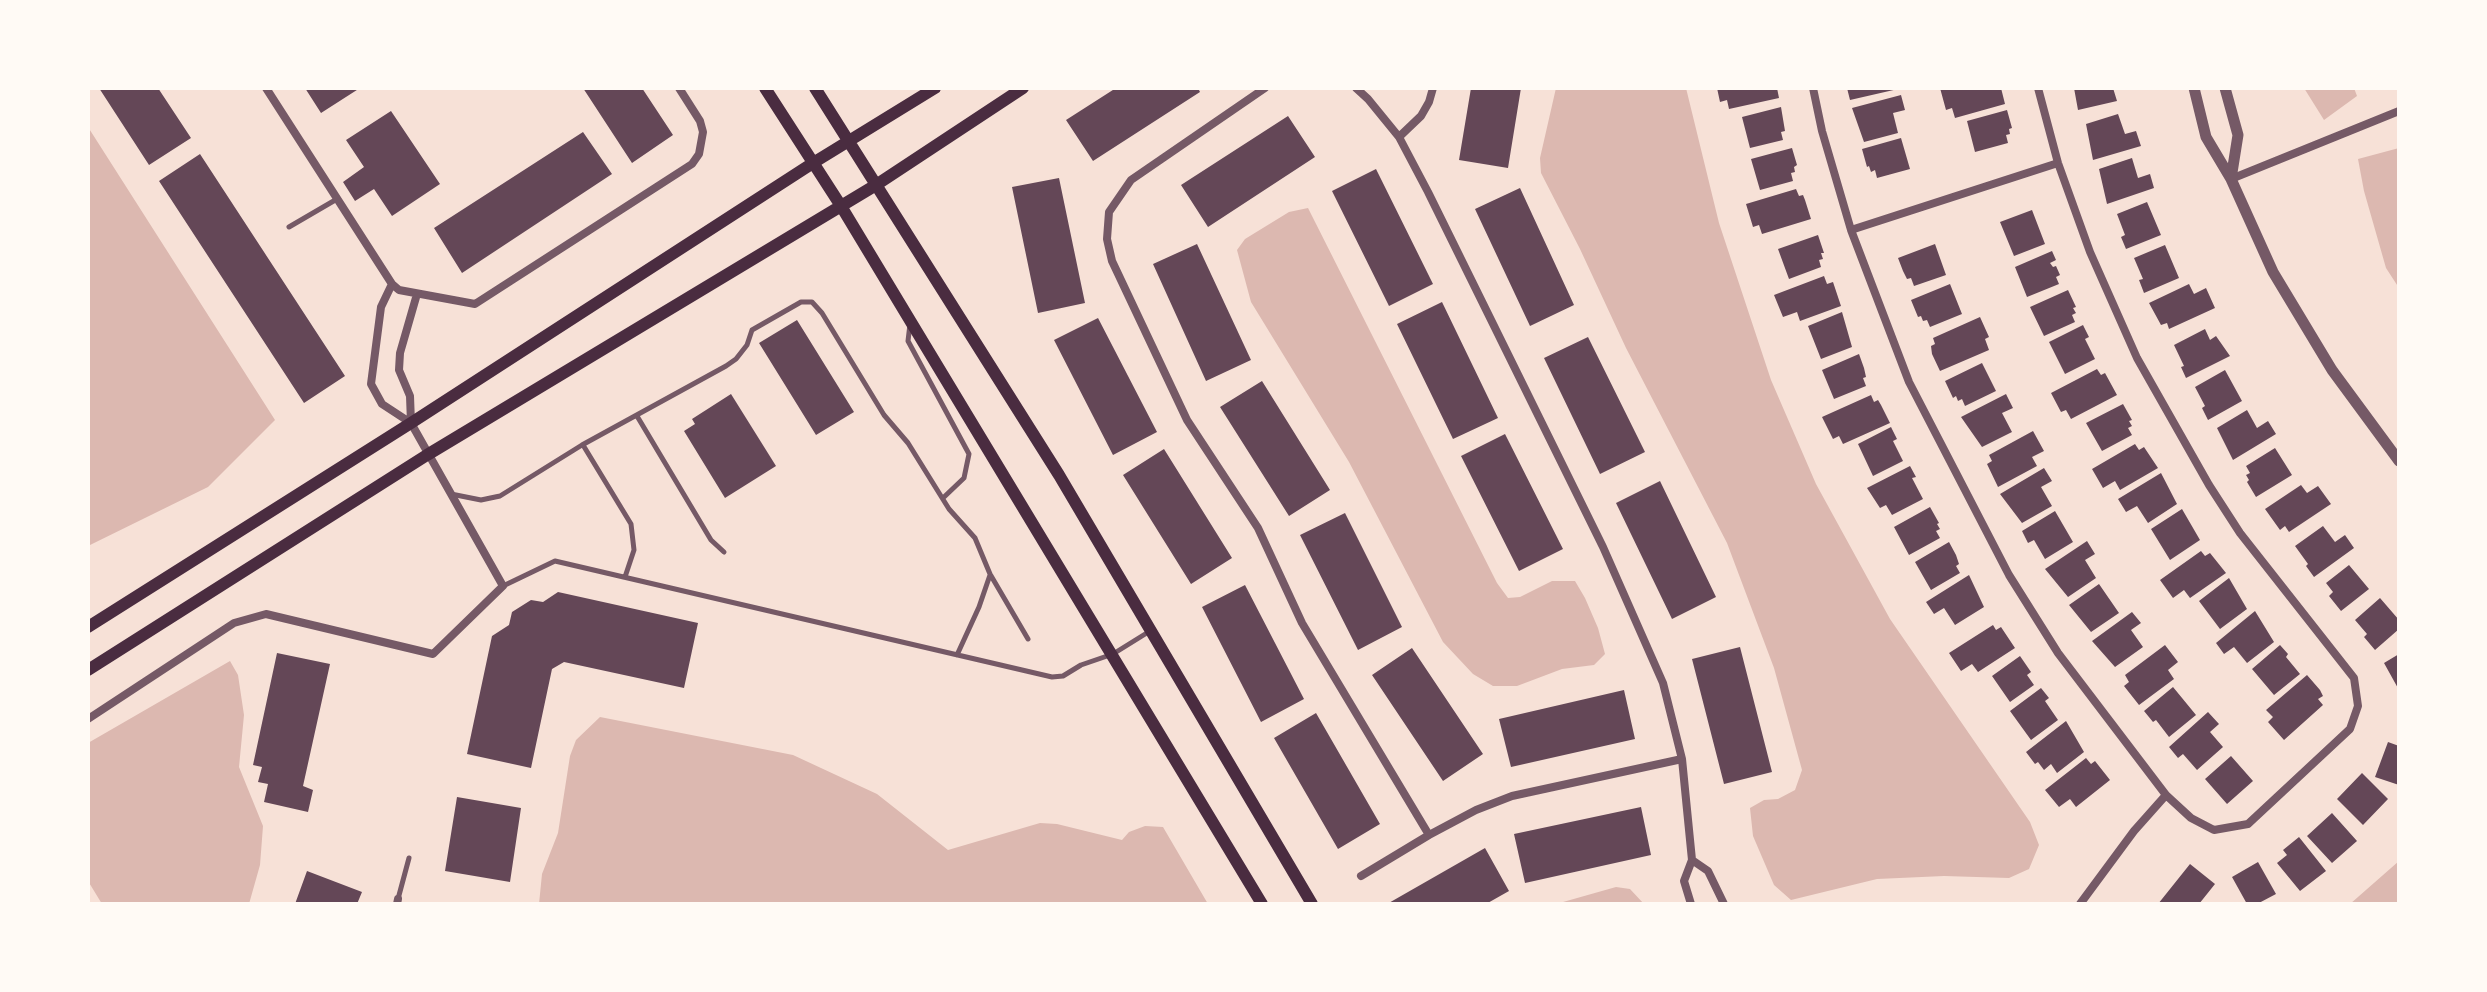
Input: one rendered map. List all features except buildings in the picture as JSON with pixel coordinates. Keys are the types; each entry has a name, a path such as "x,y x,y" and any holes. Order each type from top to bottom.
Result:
{"main road":[{"path":"765,88 841,206 1262,904"},
{"path":"815,88 1059,475 1312,904"},
{"path":"88,627 935,88"},
{"path":"88,670 427,455 876,185 1023,88"}],"street":[{"path":"266,88 396,287 417,294 475,304 692,164 703,144 700,121 679,88"},
{"path":"1265,88 1131,180 1109,212 1107,239 1112,261 1187,420 1258,528 1302,623 1429,835"},
{"path":"1356,88 1399,137 1603,547 1663,683 1682,759 1692,860 1684,881 1691,904"},
{"path":"1399,137 1421,116 1433,88"},
{"path":"1813,88 1851,230 1909,382 2009,575 2058,653 2166,795 2191,818 2214,830 2248,824 2350,729 2358,706 2354,678 2240,533 2137,358 2090,252 2058,163 2038,88"},
{"path":"2194,88 2206,137 2231,179 2273,272 2332,370 2399,461"},
{"path":"2225,88 2238,135 2231,179"},
{"path":"2231,179 2399,111"},
{"path":"1851,230 2058,163"},
{"path":"396,287 381,307 371,384 382,404 411,423"},
{"path":"88,719 234,623 266,614 433,654 503,586 411,423 410,396 399,370 400,353 417,294"},
{"path":"1361,876 1476,810 1512,796 1682,759"},
{"path":"2080,904 2134,831 2166,795"},
{"path":"1692,860 1708,871 1724,904"}],"lane":[{"path":"289,227 337,199"},
{"path":"450,494 481,500 500,496 582,445 736,359 747,345 752,330 801,302 812,302 822,313 884,415 908,443 949,509 975,538 990,574 1028,639"},
{"path":"910,323 908,341 969,454 964,478 943,498"},
{"path":"637,416 711,540 724,552"},
{"path":"582,445 631,524 634,550 625,577"},
{"path":"503,586 555,561 1052,677 1063,676 1081,665 1113,654 1151,630"},
{"path":"957,655 990,574"},
{"path":"398,901 409,858"}],"shaded area":[{"path":"1556,88 1686,88 1719,223 1771,380 1816,484 1890,619 2030,822 2039,845 2029,869 2009,878 1944,876 1877,879 1791,900 1774,885 1753,836 1750,808 1795,790 1802,770 1774,668 1727,543 1626,348 1541,173 1540,158"},
{"path":"2304,88 2354,88 2357,96 2324,120"},
{"path":"88,127 275,420 208,487 88,546"},
{"path":"2399,148 2399,288 2386,268 2358,159"},
{"path":"1308,208 1497,583 1508,598 1520,597 1552,581 1575,581 1598,628 1605,654 1594,665 1562,669 1517,686 1493,686 1473,674 1443,642 1349,462 1251,302 1237,250 1245,239 1289,212"},
{"path":"230,661 238,675 244,715 239,767 263,826 260,865 249,904 102,904 88,881 88,743"},
{"path":"600,717 793,755 877,794 948,850 1040,823 1057,824 1122,840 1129,832 1145,826 1163,827 1208,904 539,904 542,874 558,833 570,756 576,740"},
{"path":"2399,861 2399,904 2350,904"},
{"path":"1616,887 1630,889 1644,904 1556,904"}]}
